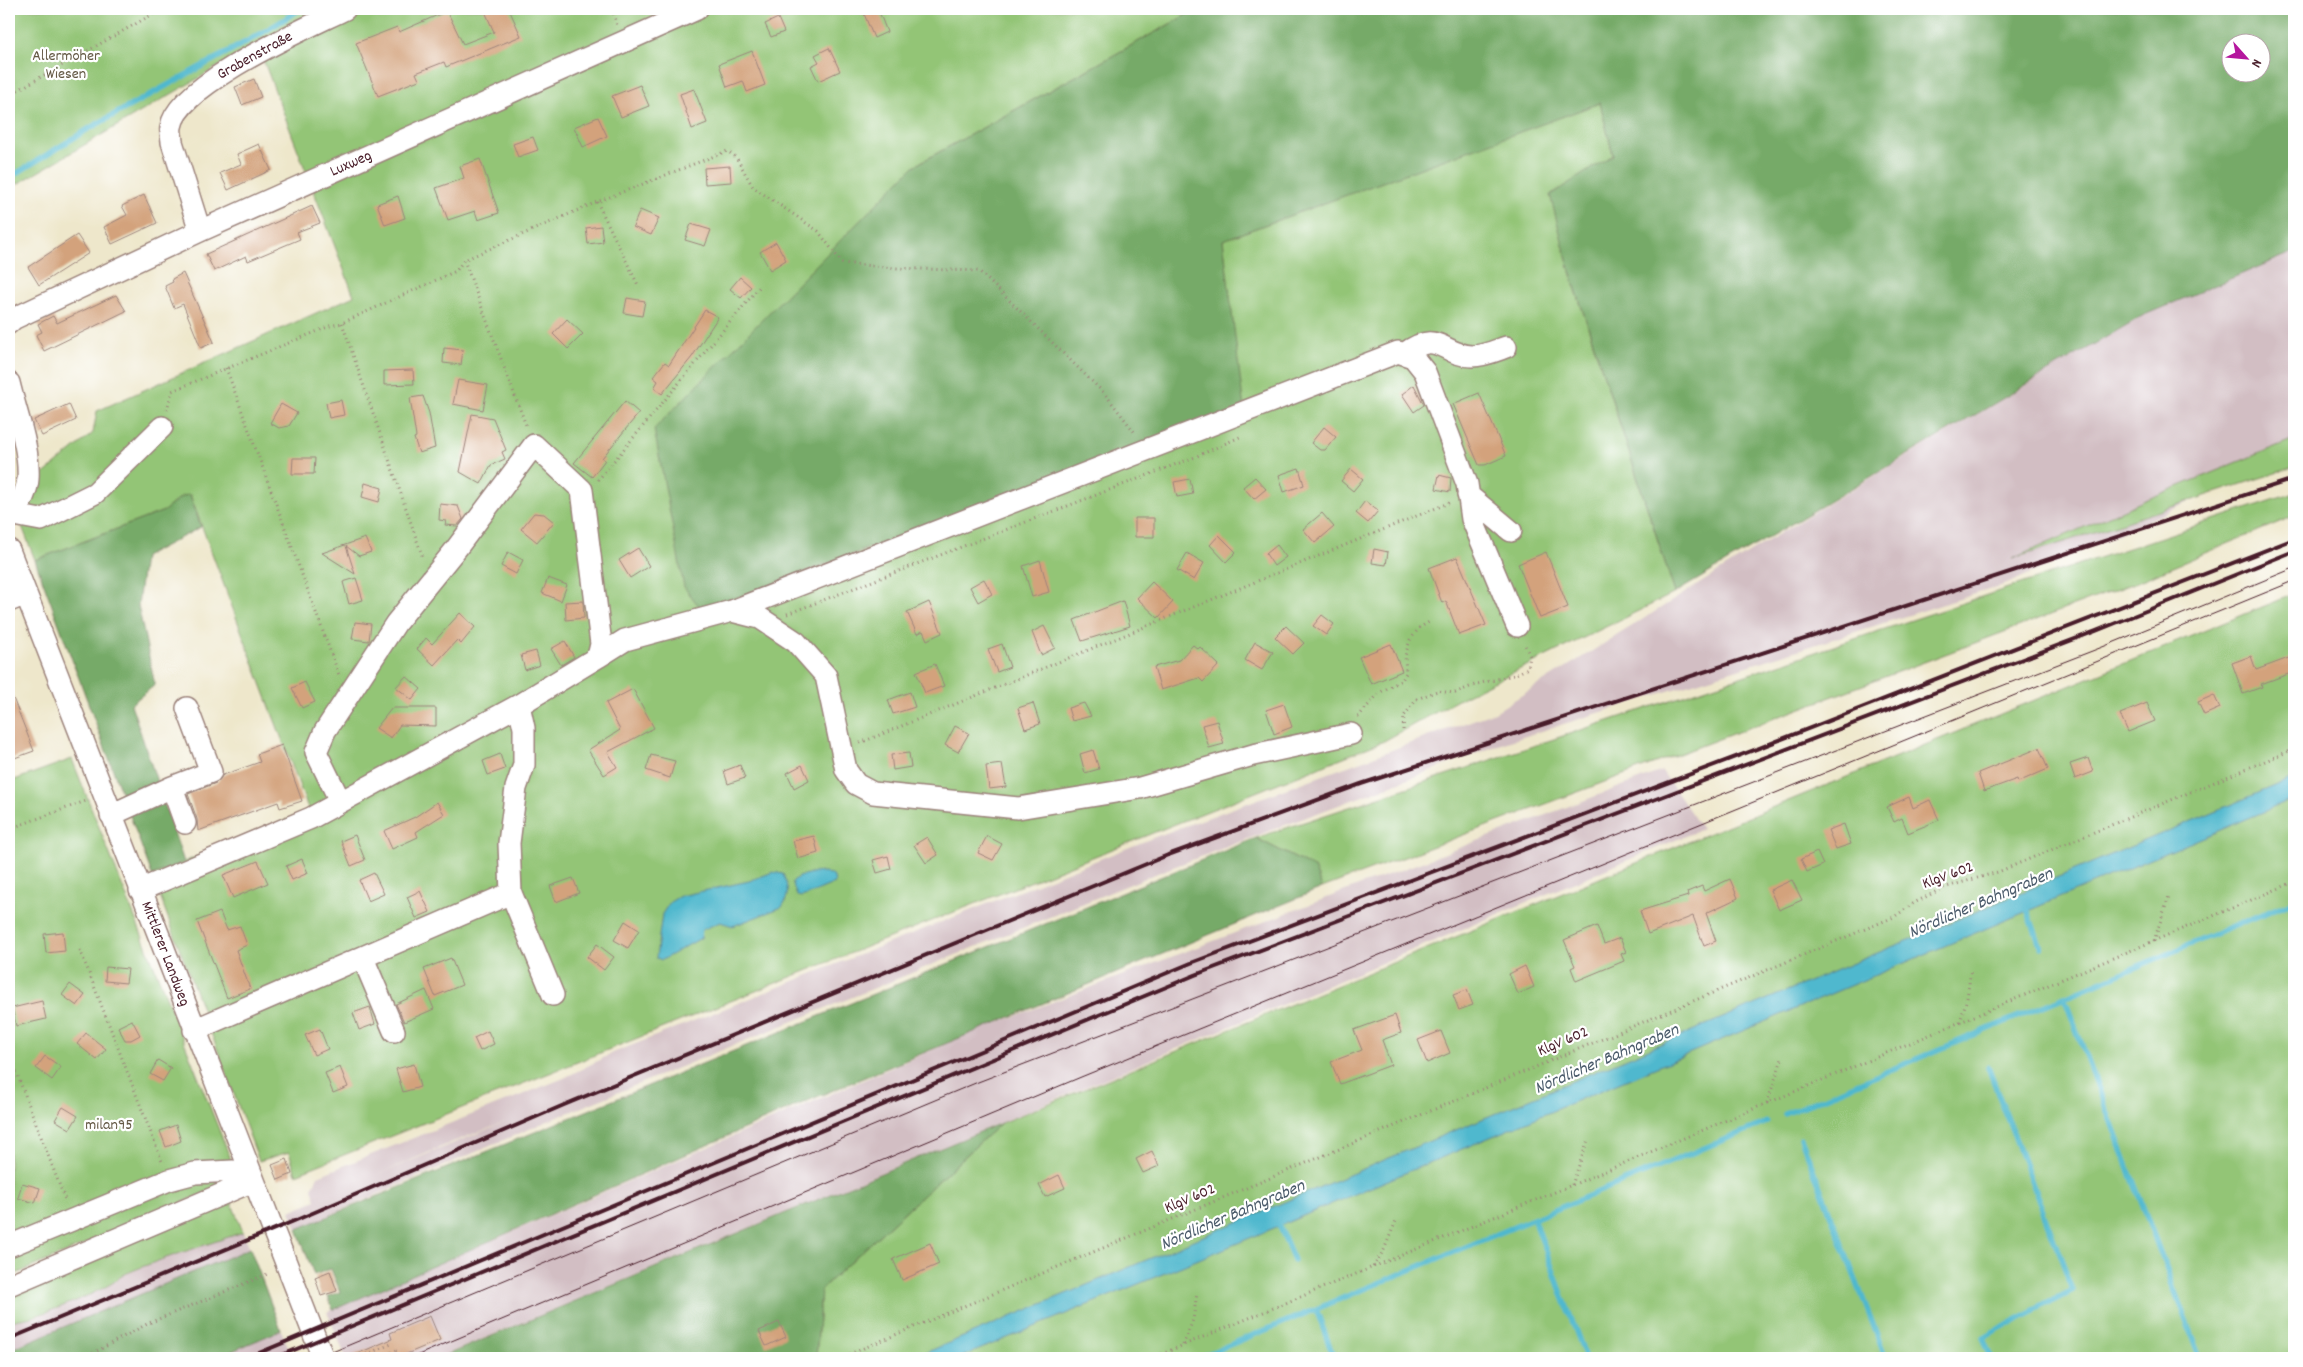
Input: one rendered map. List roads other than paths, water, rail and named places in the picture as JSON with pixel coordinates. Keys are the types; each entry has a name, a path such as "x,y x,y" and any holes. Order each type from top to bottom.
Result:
{"street":[{"name":"Grabenstraße","path":"200,231 172,142 171,127 176,115 187,100 219,74 345,9"},
{"name":"Luxweg","path":"9,324 13,319 200,231 697,9"},
{"path":"1404,354 1424,343 1433,342 1458,354 1472,356 1485,355 1506,347"},
{"path":"140,890 311,818 340,800 519,705 625,640 732,611 1398,352 1413,357 1425,372 1467,484 1472,519 1517,626"},
{"path":"9,383 26,454 28,479 24,497 12,517 41,520 95,493 162,427"},
{"path":"340,800 316,752 325,730 396,623 534,445 582,490 601,644 598,657"},
{"path":"1468,495 1511,531"},
{"name":"Mittlerer Landweg","path":"9,550 17,597 103,794 323,1358"},
{"path":"732,611 760,618 796,642 826,676 846,770 856,784 873,793 1018,808 1140,788 1253,755 1351,734"},
{"path":"519,705 524,728 524,765 516,788 508,843 511,893 552,995"},
{"path":"111,815 172,787 212,772 187,708"},
{"path":"172,787 185,823"},
{"path":"194,1030 511,893"},
{"path":"363,958 394,1031"},
{"path":"9,1246 169,1180 195,1173 233,1170 253,1181"},
{"path":"9,1285 253,1181"}],"water":[{"path":"2294,778 2294,799 1279,1226 959,1358 913,1358"},
{"path":"773,872 783,874 786,883 787,895 782,907 733,926 720,922 702,930 701,938 662,960 656,958 662,914 670,902 680,896 749,881"},
{"path":"825,872 834,877 835,883 802,897 797,896 792,882 803,875"}],"waterway":[{"path":"9,178 90,128 262,33 301,9"},
{"path":"1785,1114 2294,901"},
{"name":"Nördlicher Bahngraben","path":"2025,904 2041,947"},
{"path":"2064,997 2200,1358"},
{"path":"1988,1067 2073,1290 1983,1337 1991,1358"},
{"path":"1198,1358 1767,1122"},
{"path":"1801,1138 1886,1358"},
{"path":"1534,1219 1586,1358"},
{"path":"1277,1220 1294,1260"},
{"path":"1316,1309 1334,1358"}],"tram line":[{"path":"318,1358 978,1082 2105,646 2294,568"},
{"path":"411,1358 1081,1077 2294,581"}],"railway":[{"path":"9,1339 294,1221 564,1105 1168,855 1361,784 2294,479"},
{"path":"247,1358 1191,963 1754,750 2294,539"},
{"path":"275,1358 1195,975 2096,631 2294,551"}],"park label":[{"name":"Allermöher Wiesen","path":"66,65"},
{"name":"milan95","path":"109,1125"}]}
